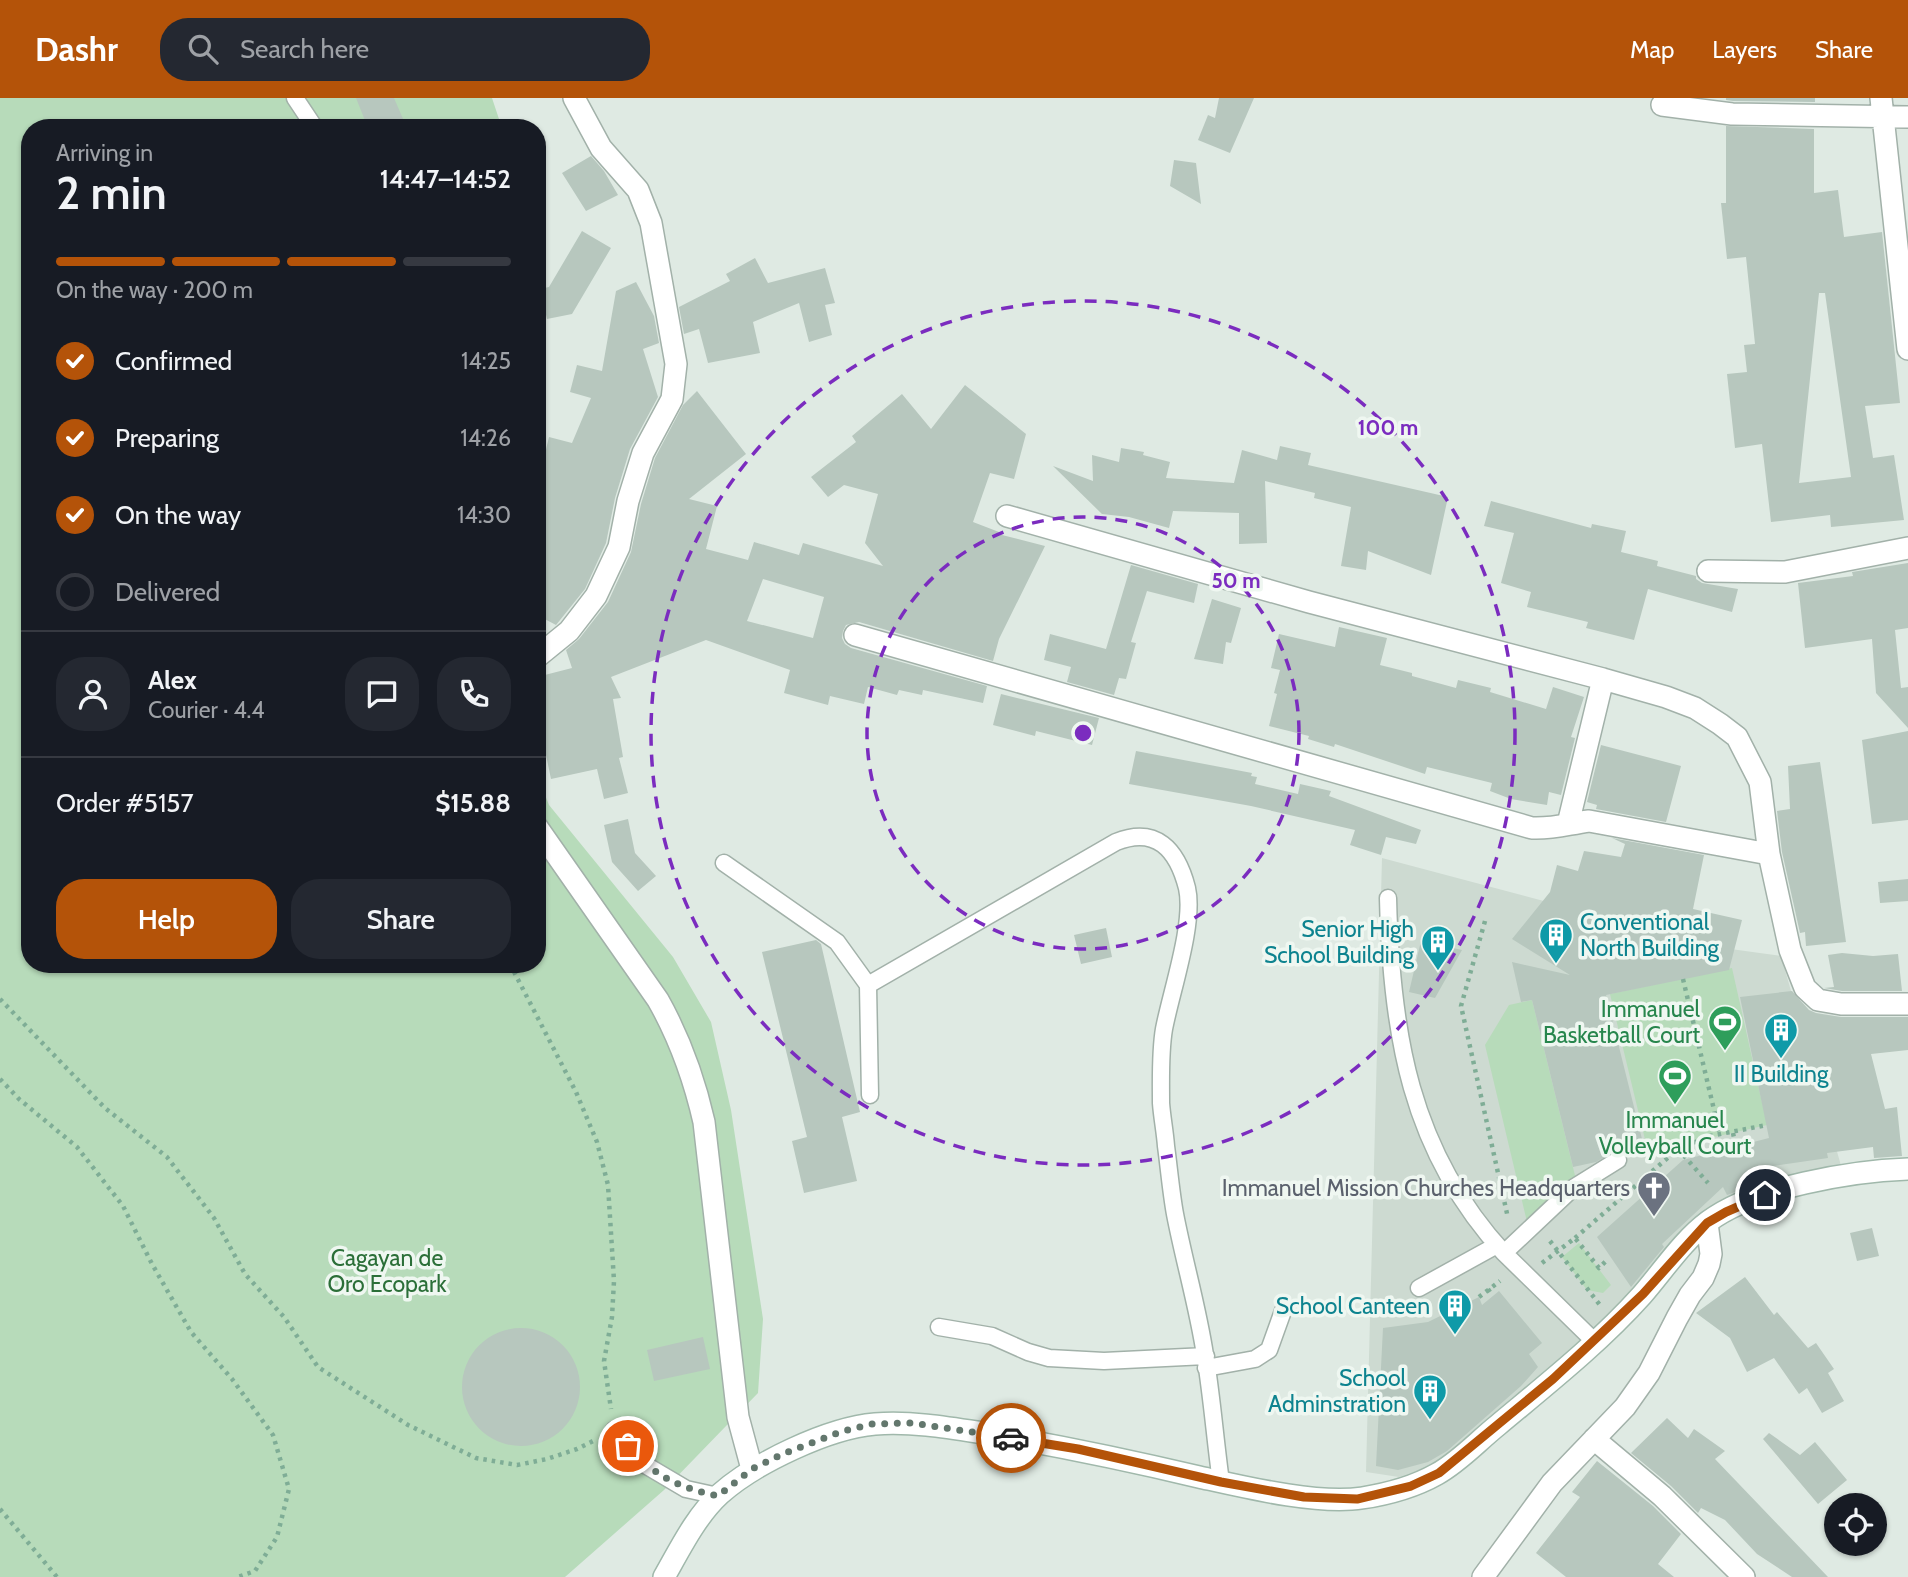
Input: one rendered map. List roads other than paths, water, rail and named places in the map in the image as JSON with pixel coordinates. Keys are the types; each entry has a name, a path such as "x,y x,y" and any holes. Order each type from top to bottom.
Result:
{"street":[{"path":"546,650 569,631 596,596 619,547 628,501 643,453 673,399 676,364 651,223 643,201 638,190 601,148 574,98"},
{"path":"1662,104 1732,114 1881,108 1908,117"},
{"path":"1881,108 1908,349"},
{"path":"1007,516 1309,603 1603,679 1695,708 1737,737 1760,782 1769,854 1790,950 1805,988 1818,1000 1841,1004 1908,1004"},
{"path":"1707,571 1786,572 1908,548"},
{"path":"855,635 1532,828 1554,829 1589,821 1769,854"},
{"path":"1568,824 1603,679"},
{"path":"546,840 658,1000 676,1031 694,1079 704,1122 738,1417 752,1469"},
{"path":"664,1577 690,1532 718,1496 752,1469 810,1442 871,1424 912,1423 1078,1449 1221,1482 1304,1497 1357,1499 1411,1486 1439,1473 1553,1379 1643,1294 1707,1223 1726,1212 1790,1187 1852,1173 1908,1169"},
{"path":"1483,1577 1552,1483 1625,1408 1648,1373 1709,1264 1711,1254 1707,1223"},
{"path":"1594,1439 1662,1496 1744,1577"}],"lane":[{"path":"295,98 309,119"},
{"path":"868,985 1115,842 1129,837 1156,838 1172,854 1187,890 1188,906 1182,951 1164,1032 1161,1104 1175,1213 1206,1362 1221,1482"},
{"path":"724,863 837,942 868,985 870,1095"},
{"path":"1388,898 1390,961 1407,1073 1419,1113 1450,1180 1466,1206 1501,1249 1594,1341"},
{"path":"1419,1288 1501,1249 1522,1235 1573,1188 1618,1160"},
{"path":"939,1327 992,1336 1028,1353 1049,1358 1206,1362 1255,1359 1269,1350 1283,1311"},
{"path":"614,1430 642,1462 686,1489 718,1496"}],"place":[{"name":"Conventional North Building","path":"1556,965"},
{"name":"Senior High School Building","path":"1438,972"},
{"name":"Immanuel Basketball Court","path":"1725,1052"},
{"name":"II Building","path":"1781,1060"},
{"name":"Immanuel Volleyball Court","path":"1675,1106"},
{"name":"Immanuel Mission Churches Headquarters","path":"1654,1218"},
{"name":"School Canteen","path":"1455,1336"},
{"name":"School Adminstration","path":"1430,1421"}],"park label":[{"name":"Cagayan de Oro Ecopark","path":"387,1271"}]}
